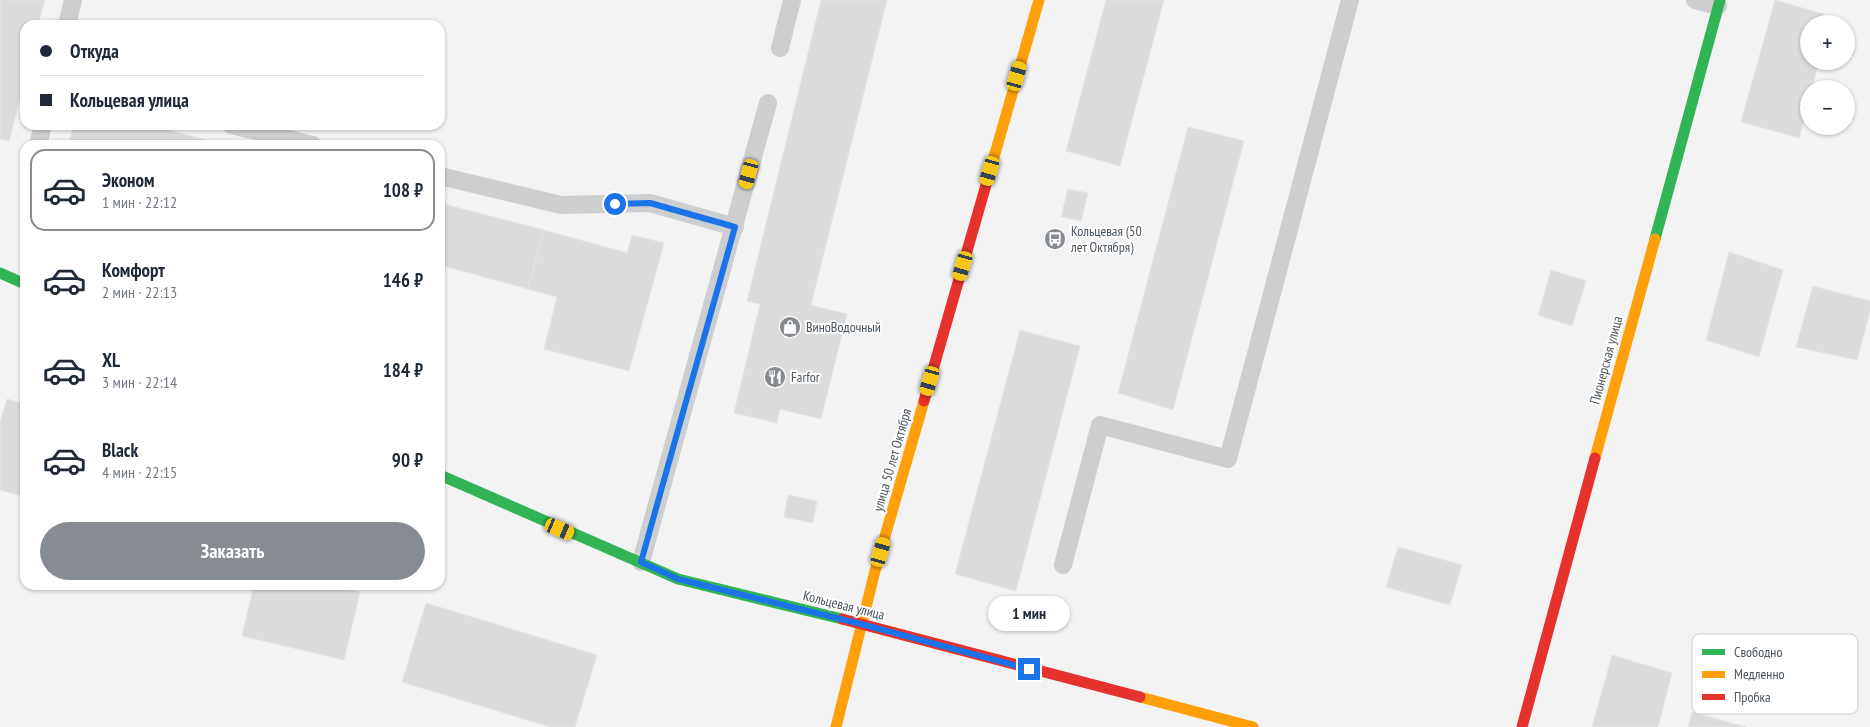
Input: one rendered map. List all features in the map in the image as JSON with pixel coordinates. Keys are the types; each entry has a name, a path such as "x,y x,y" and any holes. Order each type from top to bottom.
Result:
{"street":[{"name":"улица 50 лет Октября","path":"836,727 861,624 1039,0"},
{"name":"Пионерская улица","path":"1522,727 1719,3"},
{"path":"0,273 20,282"},
{"name":"Кольцевая улица","path":"445,477 678,579 861,624 1253,727"}],"lane":[{"path":"68,20 73,0"},
{"path":"780,48 792,0"},
{"path":"1063,565 1100,425 1228,459 1350,0"},
{"path":"1695,0 1719,3"},
{"path":"641,562 768,103"},
{"path":"252,130 292,140"},
{"path":"445,177 561,206 650,203 735,227"}],"building":[{"path":"0,0 45,0 39,20 20,20 20,98 9,141 0,139"},
{"path":"821,0 887,0 811,305 847,314 821,419 780,409 777,423 734,413 760,304 747,301"},
{"path":"1106,0 1164,0 1120,166 1066,151"},
{"path":"1775,0 1827,15 1800,15 1800,70 1817,70 1814,80 1800,80 1799,138 1741,122"},
{"path":"1188,127 1244,141 1173,410 1118,393"},
{"path":"72,130 169,130 206,140 70,140"},
{"path":"1068,189 1088,193 1081,221 1061,217"},
{"path":"445,204 544,230 528,289 445,266"},
{"path":"544,230 627,253 632,235 664,243 629,371 544,349 557,297 528,289"},
{"path":"1729,252 1783,270 1759,357 1706,340"},
{"path":"1551,270 1586,281 1572,326 1538,315"},
{"path":"1813,286 1870,301 1870,311 1857,360 1796,347"},
{"path":"1020,330 1080,346 1016,591 955,574"},
{"path":"7,399 20,403 20,496 0,490 0,422"},
{"path":"788,495 817,501 813,523 784,517"},
{"path":"1398,547 1462,565 1450,605 1386,587"},
{"path":"253,590 351,590 360,592 344,660 242,636"},
{"path":"426,603 597,655 575,727 550,727 402,682"},
{"path":"1612,655 1672,673 1658,727 1592,727"},
{"path":"1692,712 1692,714 1699,714 1746,727 1688,727"}],"traffic: fast":[{"path":"1655,239 1720,0"},
{"path":"0,273 20,282"},
{"path":"445,477 678,579 842,619"}],"traffic: slow":[{"path":"992,164 1039,0"},
{"path":"1595,458 1655,239"},
{"path":"836,727 875,571 924,401"},
{"path":"1140,697 1253,727"}],"traffic: jam":[{"path":"924,401 992,164"},
{"path":"1522,727 1595,458"},
{"path":"842,619 1140,697"}],"place":[{"name":"Кольцевая (50 лет Октября)","path":"1055,239"},
{"name":"ВиноВодочный","path":"790,327"},
{"name":"Farfor","path":"775,377"}],"route":[{"path":"615,204 650,203 735,227 641,562 678,579 861,624 1029,669"}]}
